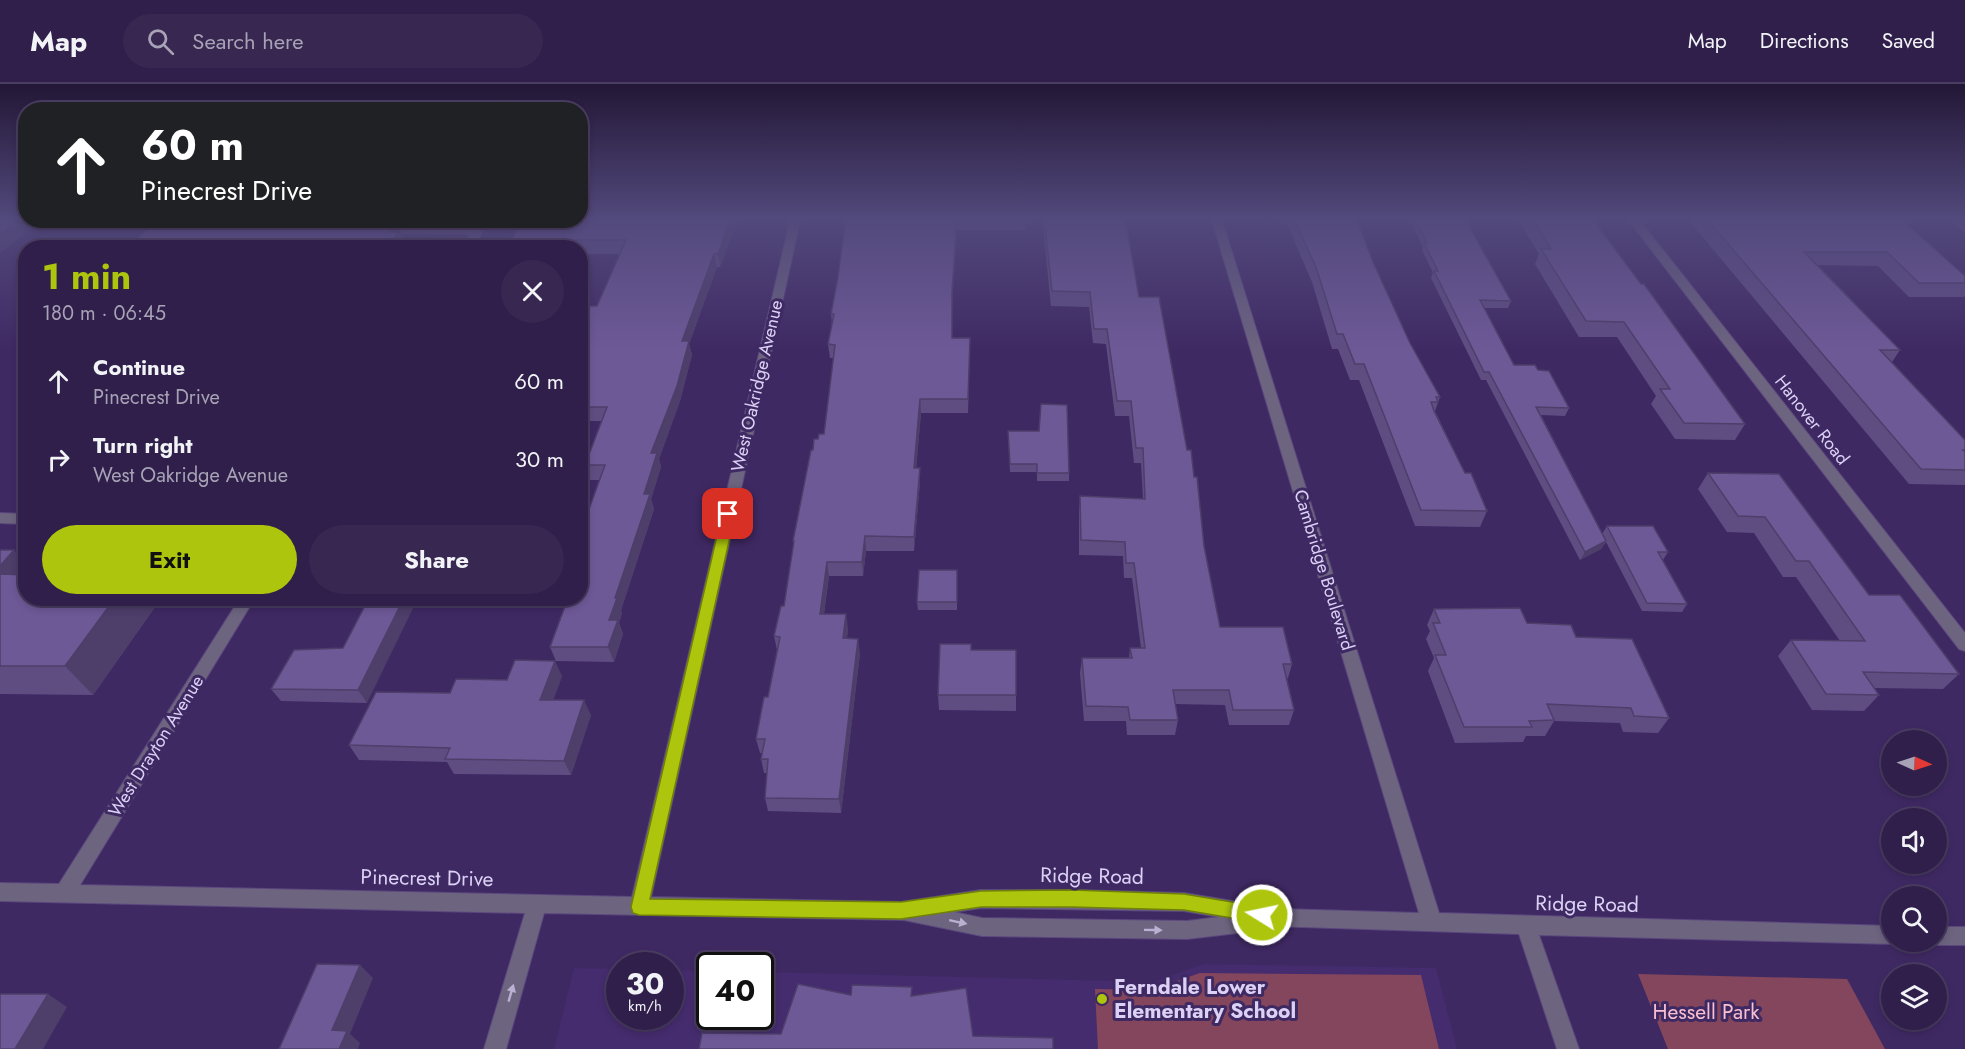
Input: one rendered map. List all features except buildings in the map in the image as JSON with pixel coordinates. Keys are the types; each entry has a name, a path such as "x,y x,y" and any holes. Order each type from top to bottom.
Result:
{"street":[{"name":"West Oakridge Avenue","path":"639,907 786,262"},
{"name":"Cambridge Boulevard","path":"1230,262 1432,922"},
{"name":"Hanover Road","path":"1667,262 1965,645"},
{"path":"0,518 18,519"},
{"name":"West Drayton Avenue","path":"64,894 243,606"},
{"name":"Pinecrest Drive","path":"0,892 853,911"},
{"name":"Ridge Road","path":"853,911 901,911 981,899 1072,898 1184,902 1281,918 1881,934"},
{"path":"495,1049 537,904"},
{"name":"Ridge Road","path":"901,911 982,927 1187,930 1281,918"},
{"path":"1526,926 1568,1049"},
{"path":"1947,936 1965,936"}],"shaded area":[{"name":"Ferndale Lower Elementary School","path":"1204,964 1436,968 1457,1049 554,1049 574,968 606,969 606,1030 684,1030 684,970 696,971 696,1030 774,1030 774,972 1154,982"}],"green space":[{"path":"1200,973 1421,975 1439,1049 1098,1049 1095,989 1151,990"},
{"name":"Hessell Park","path":"1638,974 1847,979 1885,1049 1668,1049"}],"place":[{"name":"Ferndale Lower Elementary School","path":"1102,999"}],"route":[{"path":"728,514 639,907 901,911 981,899 1072,898 1184,902 1262,915"}]}
